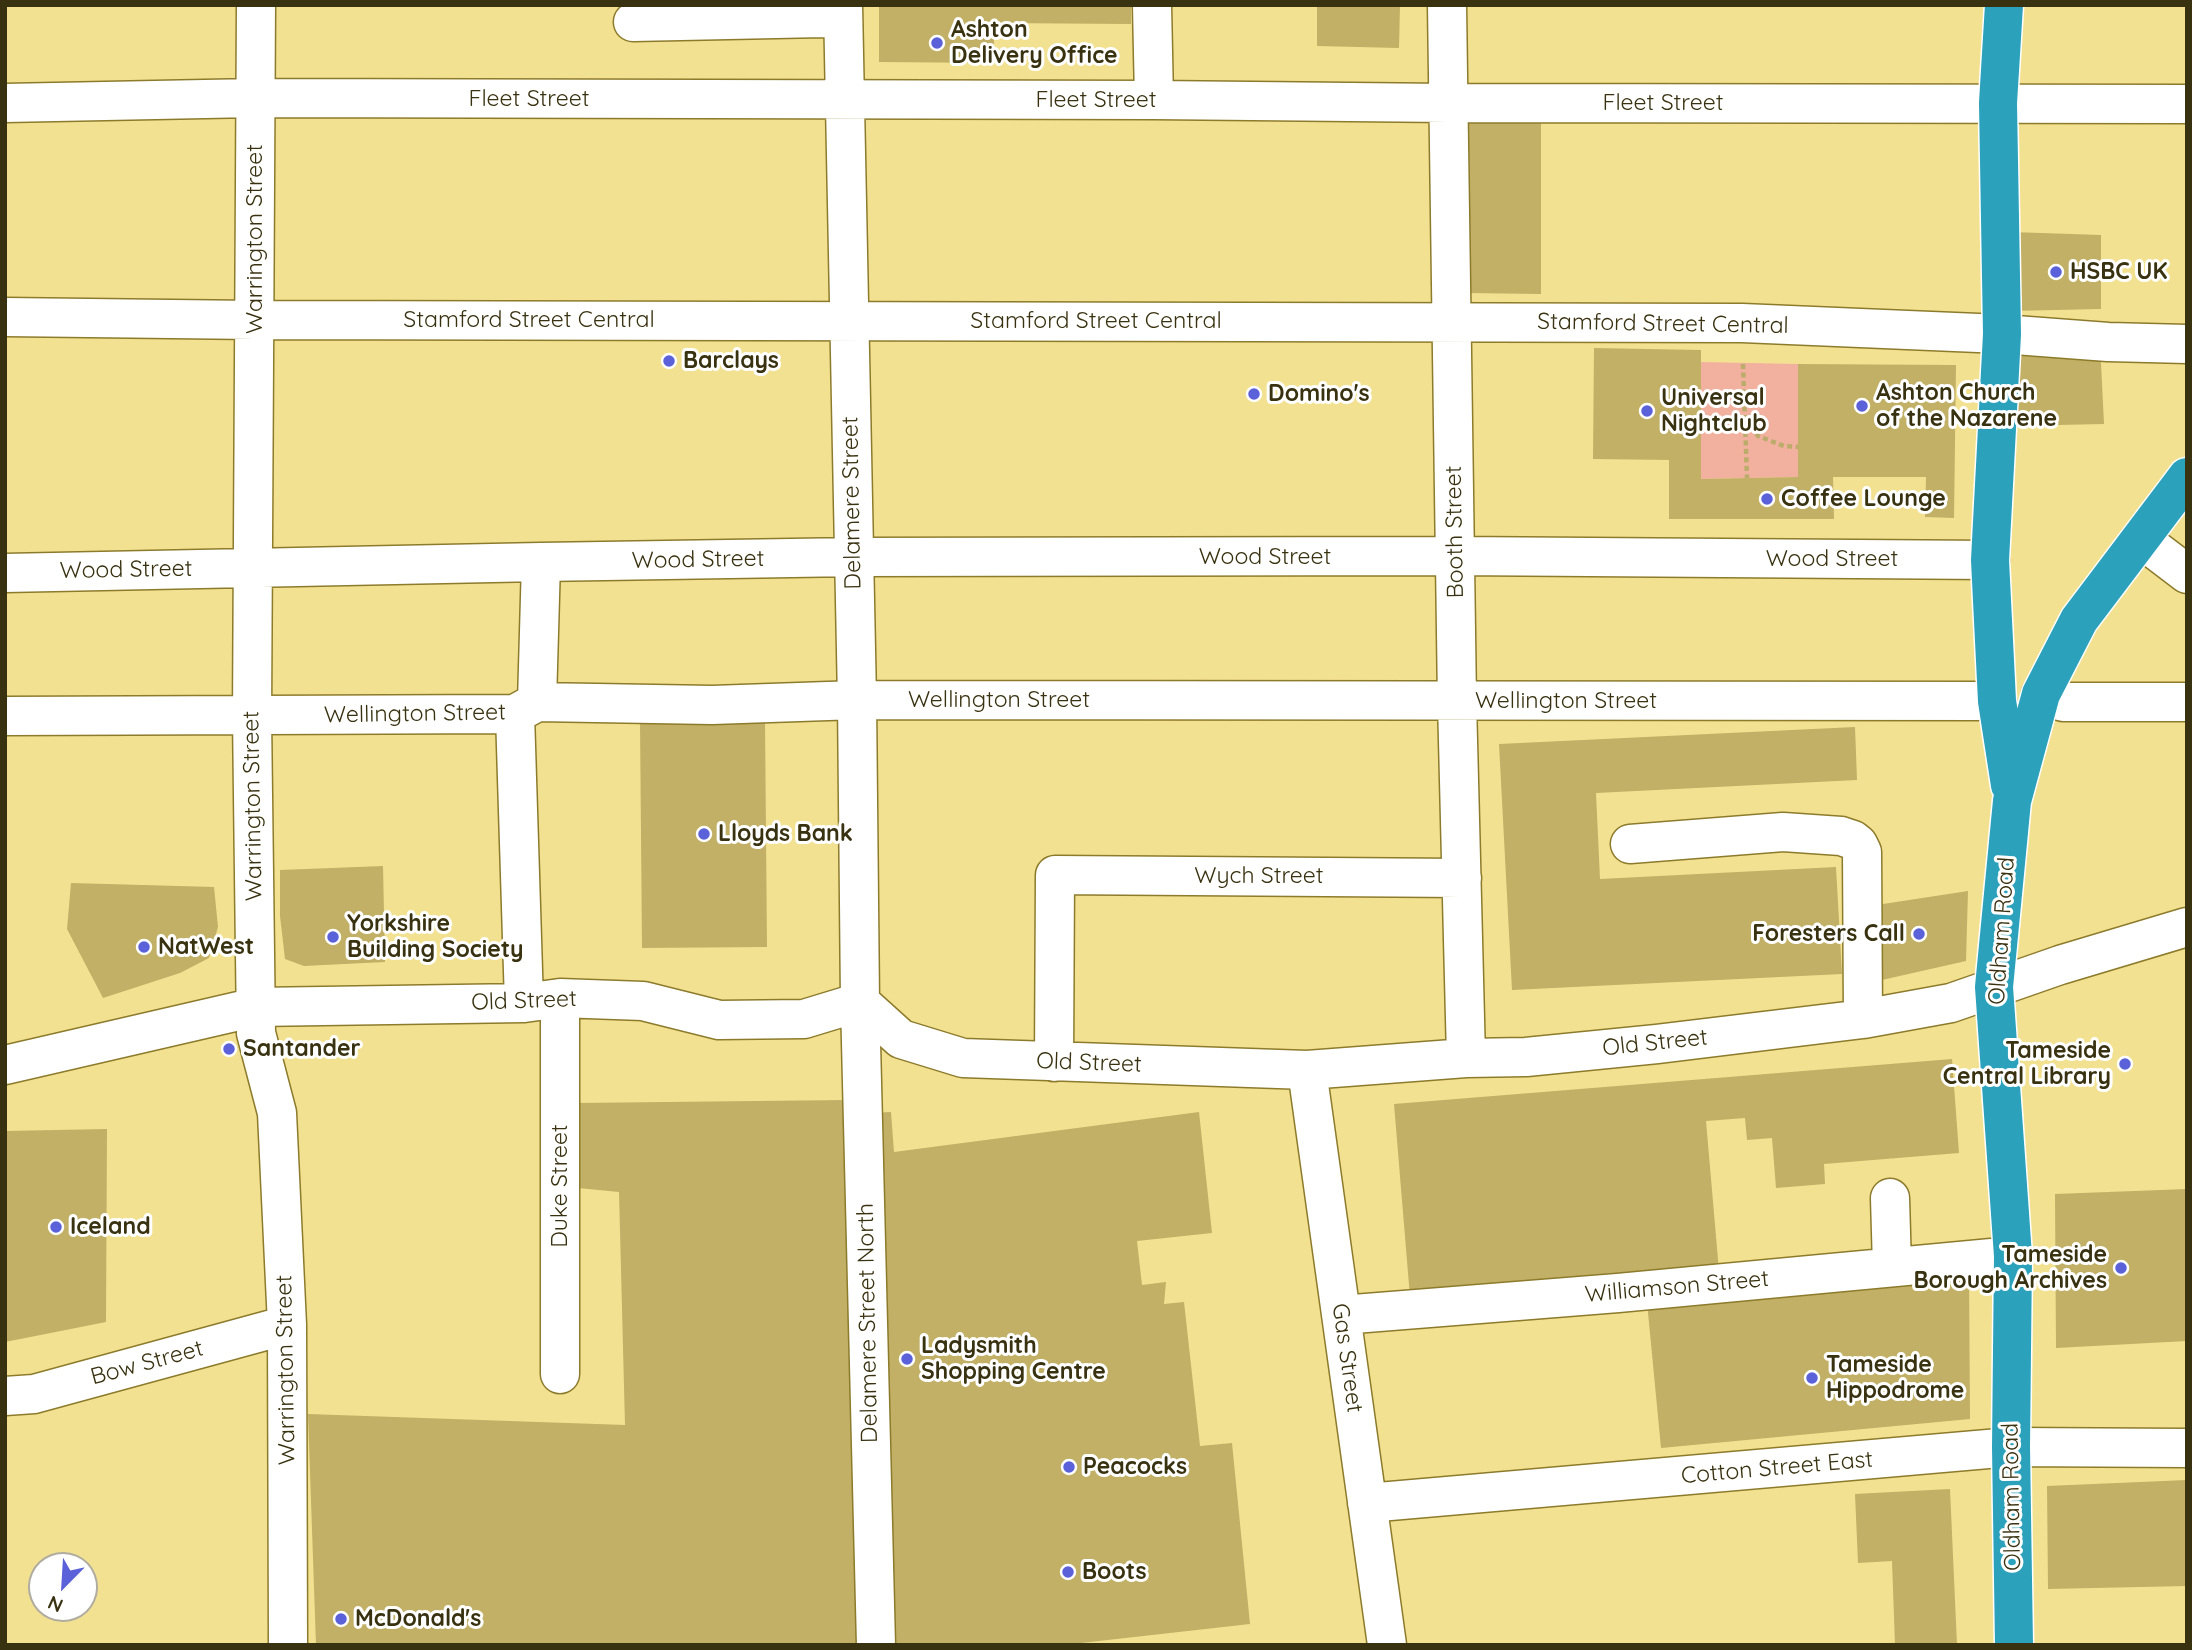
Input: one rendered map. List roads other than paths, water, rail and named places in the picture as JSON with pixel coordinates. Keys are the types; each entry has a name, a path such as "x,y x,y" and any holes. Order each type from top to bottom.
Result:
{"highway":[{"path":"2004,5 1998,103 2002,334 1990,560 1997,701 2012,801"},
{"name":"Oldham Road","path":"2014,1645 2011,1447 2013,1256 1994,987 2012,801 2040,694 2079,620 2187,477"}],"street":[{"name":"Warrington Street","path":"256,5 251,716 256,1033 277,1113 287,1325 288,1645"},
{"path":"1152,5 1154,100"},
{"name":"Booth Street","path":"1447,5 1450,322 1466,1058"},
{"path":"633,22 843,12"},
{"name":"Delamere Street","path":"843,12 858,700 860,1002"},
{"name":"Fleet Street","path":"5,103 255,98 1154,100 1939,106 1998,103 2187,104"},
{"name":"Stamford Street Central","path":"5,317 255,320 1742,323 2187,344"},
{"path":"2141,539 2187,574"},
{"name":"Wood Street","path":"5,573 853,557 1456,556 1990,560"},
{"path":"526,708 541,562"},
{"path":"2040,694 2063,702 2187,702"},
{"name":"Wellington Street","path":"5,716 251,716 858,700 1997,701"},
{"name":"Duke Street","path":"526,708 520,922 542,1000 560,1374"},
{"path":"1630,844 1783,832 1853,839 1862,852 1863,1019"},
{"name":"Wych Street","path":"1054,1062 1055,875 1462,878"},
{"name":"Old Street","path":"5,1065 256,1007 542,1000 643,1001 719,1020 804,1019 860,1002 901,1039 963,1059 1307,1070 1466,1058 1526,1057 1863,1019 1951,1003 2187,927"},
{"name":"Delamere Street North","path":"860,1002 876,1645"},
{"name":"Gas Street","path":"1307,1070 1367,1503 1378,1635"},
{"path":"1889,1198 1892,1267"},
{"name":"Williamson Street","path":"1341,1315 1605,1294 2013,1256"},
{"name":"Bow Street","path":"5,1396 34,1394 287,1325"},
{"name":"Cotton Street East","path":"1367,1503 2011,1447 2187,1448"}],"place":[{"name":"Ashton Delivery Office","path":"937,43"},
{"name":"HSBC UK","path":"2056,272"},
{"name":"Barclays","path":"669,361"},
{"name":"Domino's","path":"1254,394"},
{"name":"Ashton Church of the Nazarene","path":"1862,406"},
{"name":"Universal Nightclub","path":"1647,411"},
{"name":"Coffee Lounge","path":"1767,499"},
{"name":"Lloyds Bank","path":"704,834"},
{"name":"Foresters Call","path":"1919,934"},
{"name":"Yorkshire Building Society","path":"333,937"},
{"name":"NatWest","path":"144,947"},
{"name":"Santander","path":"229,1049"},
{"name":"Tameside Central Library","path":"2125,1064"},
{"name":"Iceland","path":"56,1227"},
{"name":"Tameside Borough Archives","path":"2121,1268"},
{"name":"Ladysmith Shopping Centre","path":"907,1359"},
{"name":"Tameside Hippodrome","path":"1812,1378"},
{"name":"Peacocks","path":"1069,1467"},
{"name":"Boots","path":"1068,1572"},
{"name":"McDonald's","path":"341,1619"}]}
